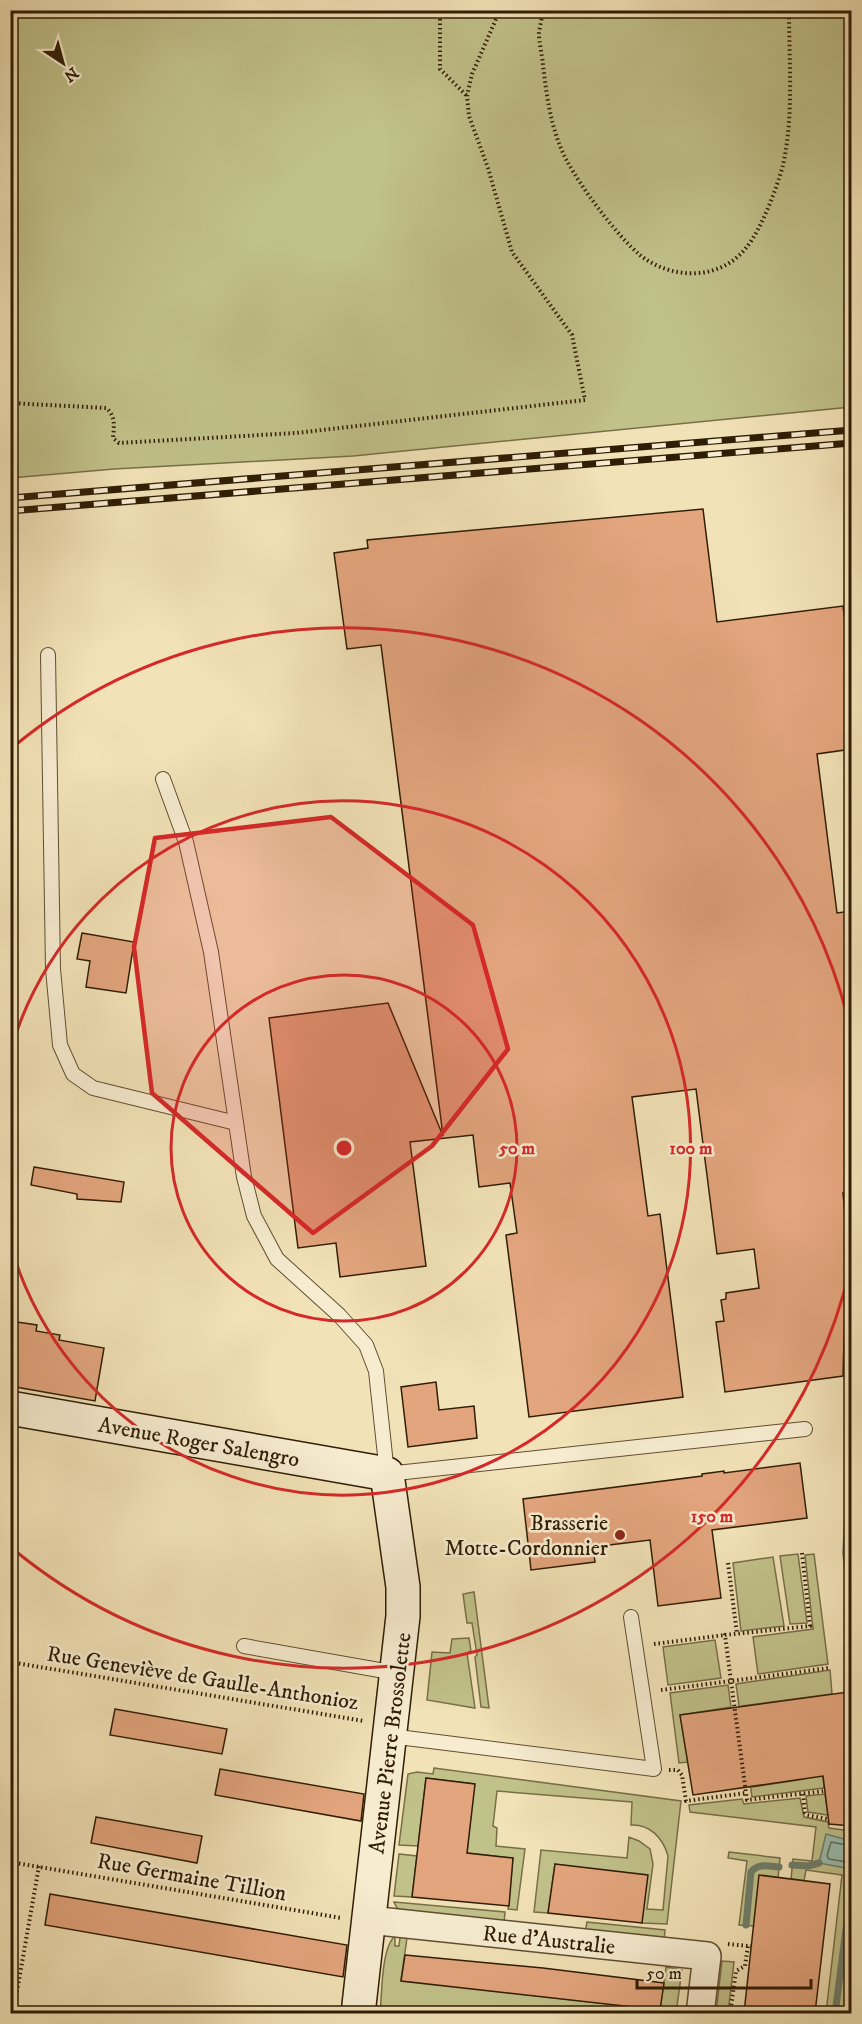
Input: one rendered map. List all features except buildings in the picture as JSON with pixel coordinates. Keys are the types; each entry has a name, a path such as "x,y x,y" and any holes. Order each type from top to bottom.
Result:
{"street":[{"name":"Avenue Roger Salengro","path":"10,1408 387,1474"},
{"name":"Avenue Pierre Brossolette","path":"358,2013 403,1616 403,1587 387,1474"},
{"name":"Rue d'Australie","path":"369,1920 707,1956 700,2013"}],"lane":[{"path":"48,656 53,969 60,1045 73,1074 93,1088 236,1123"},
{"path":"163,779 186,842 211,952 244,1177 254,1216 277,1259 339,1315 366,1345 376,1371 387,1474 806,1429"},
{"path":"390,1730 654,1769 630,1617"},
{"path":"244,1646 396,1673"}],"path":[{"path":"440,10 440,69 466,96"},
{"path":"10,403 106,408 112,412 113,438 119,443 296,433 585,400 572,335 512,252 488,168 469,116 466,96 472,74 500,10"},
{"path":"543,10 539,33 548,112 566,160 586,190 640,255 663,268 682,273 703,274 724,266 746,249 763,221 782,166 789,123 789,10"},
{"path":"645,1646 810,1626 802,1553"},
{"path":"728,1563 737,1634"},
{"path":"725,1635 747,1800 825,1791"},
{"name":"Rue Geneviève de Gaulle-Anthonioz","path":"10,1662 390,1730"},
{"path":"651,1691 828,1668"},
{"path":"682,1775 686,1801 746,1793"},
{"path":"803,1794 805,1813 828,1819"},
{"name":"Rue Germaine Tillion","path":"10,1862 348,1919 369,1920"},
{"path":"13,2013 39,1866"},
{"path":"730,2013 735,1971 747,1963 750,1946 735,1944"}],"highlighted area":[{"path":"331,817 473,925 508,1049 432,1146 313,1233 152,1093 134,947 155,838"}],"green space":[{"path":"11,10 849,11 852,46 851,407 353,456 114,469 11,478"},
{"path":"798,1554 807,1623 790,1624 780,1556"},
{"path":"814,1554 828,1664 758,1674 753,1637 813,1629 805,1555"},
{"path":"773,1557 784,1626 741,1631 733,1563"},
{"path":"474,1592 489,1708 481,1707 472,1623 467,1623 463,1594"},
{"path":"469,1638 471,1651 467,1653 475,1708 427,1700 432,1652 450,1653 452,1639"},
{"path":"715,1640 721,1678 668,1685 663,1647"},
{"path":"830,1670 832,1694 742,1706 753,1787 804,1779 803,1757 823,1775 824,1788 752,1797 736,1684"},
{"path":"728,1685 731,1707 680,1715 688,1762 679,1763 670,1693"},
{"path":"434,1768 681,1801 667,1924 642,1923 555,1864 548,1913 534,1912 541,1850 627,1858 629,1837 650,1849 653,1864 647,1909 663,1910 668,1856 663,1843 655,1833 638,1825 631,1825 632,1802 497,1791 493,1826 497,1828 496,1846 525,1849 517,1910 508,1909 513,1858 467,1853 474,1784 426,1778 418,1846 399,1845 408,1774 417,1772 433,1774"},
{"path":"825,1794 828,1815 808,1812 806,1796"},
{"path":"800,1798 804,1817 828,1822 829,1828 851,1831 851,2013 826,2013 842,1875 806,1870 804,1881 791,1879 793,1859 812,1861 816,1827 690,1812 689,1805 742,1799 744,1804"},
{"path":"729,1852 780,1858 778,1878 754,1926 739,1925 747,1861 728,1858"},
{"path":"399,1854 417,1856 412,1897 394,1896"},
{"path":"394,1902 505,1912 504,1923 404,1911 397,1908"},
{"path":"587,1922 665,1930 664,1941 585,1933"},
{"path":"395,1936 395,1946 399,1946 400,1937 407,1938 401,1980 660,2010 666,1967 682,1970 676,2013 380,2014 385,1961 390,1942"},
{"path":"722,1961 734,1962 728,2013 716,2013"}],"water":[{"path":"851,1392 851,1629 843,1553"},
{"path":"826,1834 851,1841 851,1869 819,1863"}],"waterway":[{"path":"792,1865 808,1866 819,1863"},
{"path":"746,1925 751,1872 760,1866 779,1867"},
{"path":"835,2014 852,1883"}],"railway":[{"path":"10,498 852,430"},
{"path":"10,511 852,443"}],"place":[{"name":"Brasserie Motte-Cordonnier","path":"620,1535"}]}
